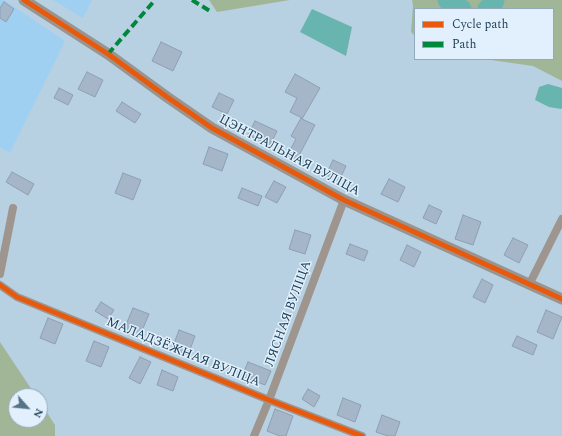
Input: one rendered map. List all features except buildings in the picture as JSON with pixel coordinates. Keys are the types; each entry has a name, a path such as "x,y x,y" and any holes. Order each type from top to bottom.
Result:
{"street":[{"name":"ЦЭНТРАЛЬНАЯ ВУЛІЦА","path":"24,0 108,54 212,128 344,200 562,299"},
{"name":"ЛЯСНАЯ ВУЛІЦА","path":"254,436 344,200"},
{"path":"0,274 14,208"},
{"path":"529,285 562,219"},
{"name":"МАЛАДЗЁЖНАЯ ВУЛІЦА","path":"0,285 17,297 269,400 362,436"}],"shaded area":[{"path":"0,0 4,0 65,41 10,153 0,147"},
{"path":"53,0 92,0 83,18"},
{"path":"209,0 290,0 217,12"},
{"path":"412,0 562,0 562,81 533,66 491,60 554,60 554,8 414,8 414,35 411,32"},
{"path":"312,9 352,27 346,56 300,32"},
{"path":"548,84 562,88 561,109 549,107 535,100 539,87"},
{"path":"0,342 31,388 8,388 8,428 48,428 48,414 55,425 55,436 0,436"}],"waterway":[{"path":"447,0 460,8"},
{"path":"488,8 495,0"}],"marked path":[{"path":"108,54 155,0"},
{"path":"192,0 210,11"}],"cycle path":[{"path":"24,0 108,54 212,128 344,200 562,299"},
{"path":"0,285 17,297 269,400 362,436"}]}
